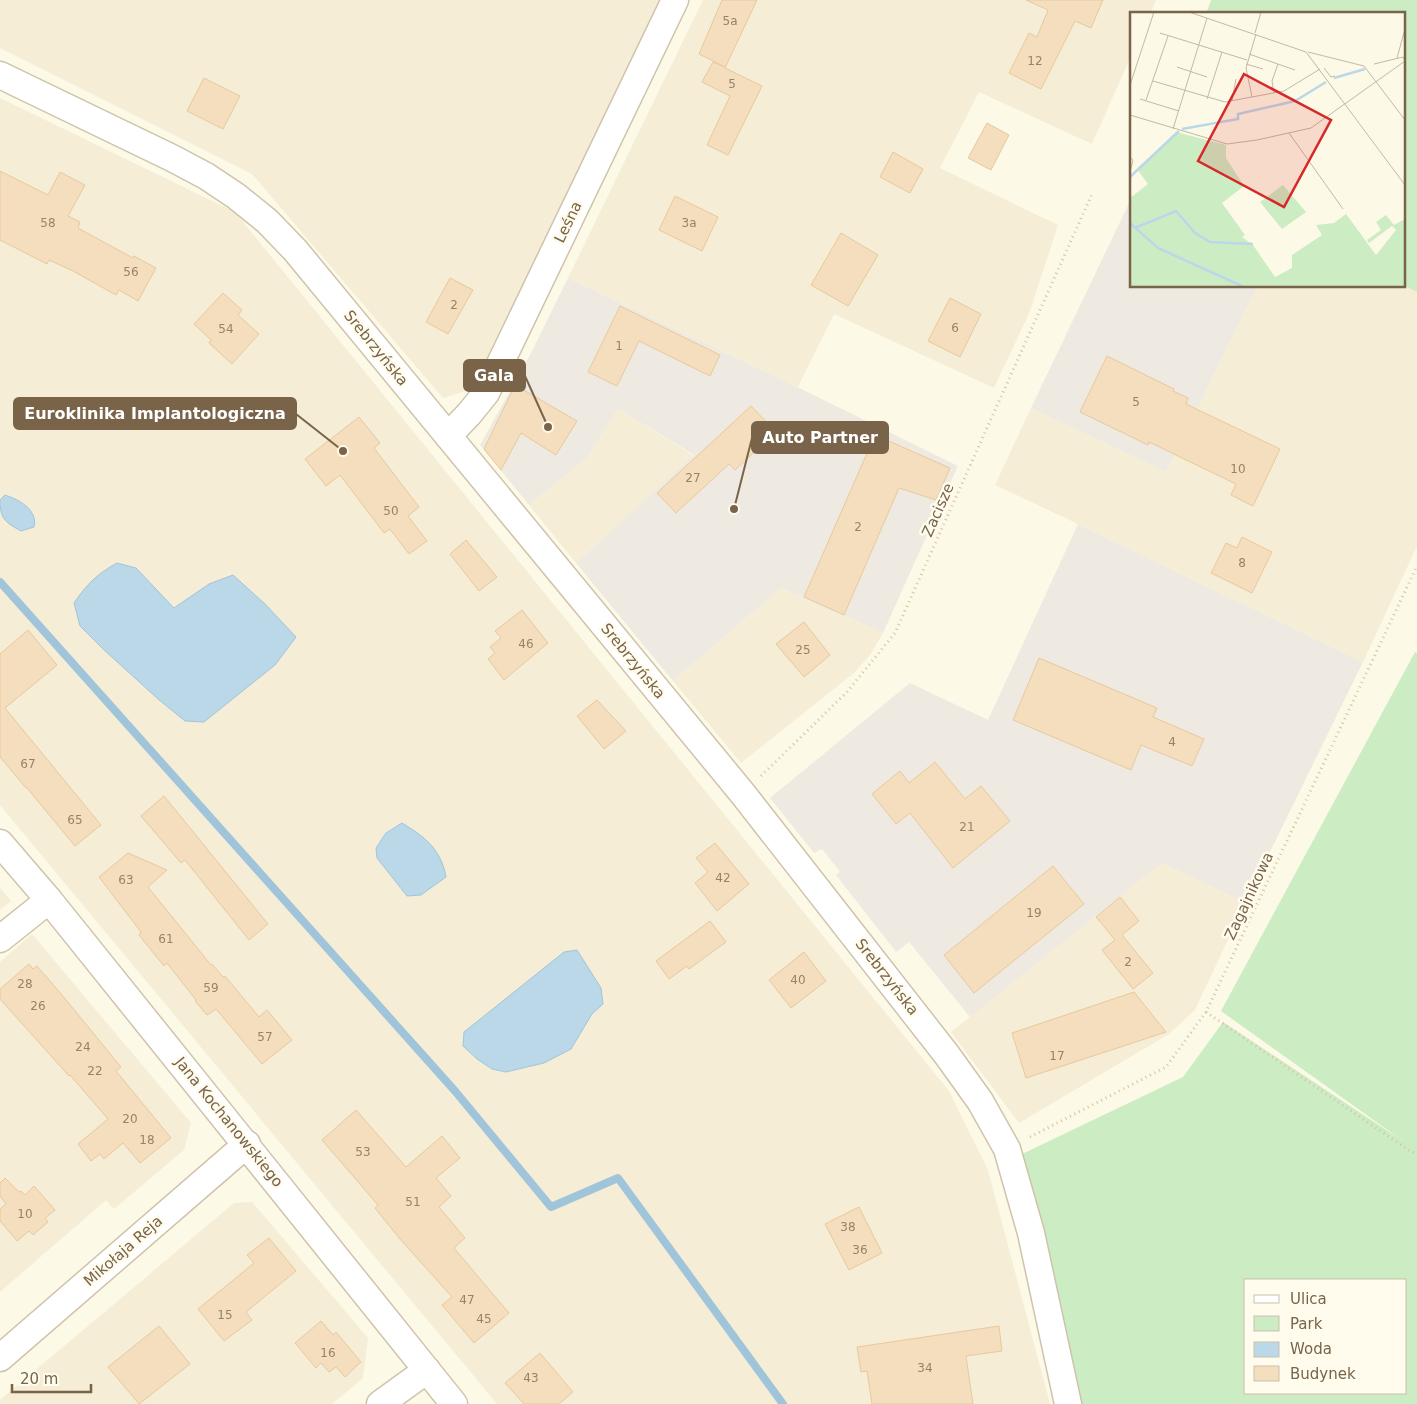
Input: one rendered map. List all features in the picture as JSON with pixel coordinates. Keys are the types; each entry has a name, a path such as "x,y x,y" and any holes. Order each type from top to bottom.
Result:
{"street":[{"name":"Leśna","path":"448,436 486,393 675,0"},
{"name":"Srebrzyńska","path":"0,75 206,176 236,196 267,221 296,250 743,794 947,1055 980,1101 1008,1148 1031,1233 1068,1404"},
{"name":"Jana Kochanowskiego","path":"0,843 247,1144 454,1404"},
{"path":"0,939 48,900"},
{"name":"Mikołaja Reja","path":"0,1358 247,1144"},
{"path":"380,1404 427,1370"}],"path":[{"name":"Zacisze","path":"743,794 847,692 895,633 1092,194"},
{"name":"Zagajnikowa","path":"1008,1148 1166,1067 1206,1012 1417,566"},
{"path":"1206,1012 1402,1146 1417,1154"}],"shaded area":[{"path":"0,0 661,0 503,338 471,389 443,398 252,174 0,48"},
{"path":"703,0 1156,0 1151,12 1130,12 1130,58 1092,144 979,92 940,168 1058,225 1030,311 994,388 834,314 798,387 568,278"},
{"path":"0,98 235,212 949,1091 988,1170 1050,1404 497,1404 0,805"},
{"path":"1130,201 1130,288 1257,288 1166,472 1031,408"},
{"path":"568,278 779,378 958,466 883,633 781,588 673,681 576,563 694,455 618,409 586,459 529,505 480,445 530,355"},
{"path":"1404,286 1417,292 1417,546 1363,662 995,485 1031,408 1166,472 1257,288 1404,288"},
{"path":"618,409 694,456 576,563 529,505 586,459"},
{"path":"1078,524 1363,662 1245,903 1162,863 970,1017 909,942 896,952 836,875 840,872 822,849 814,853 770,798 910,683 988,720"},
{"path":"781,588 883,633 870,655 854,673 741,763 673,681"},
{"path":"1162,863 1245,903 1195,1010 1169,1034 1019,1123 951,1032"},
{"path":"0,888 11,901 0,910"},
{"path":"32,934 191,1123 184,1150 114,1209 106,1200 0,1292 0,962"},
{"path":"252,1202 368,1338 363,1378 332,1404 0,1404 0,1400 234,1203"}],"green space":[{"path":"1211,0 1417,0 1417,292 1404,286 1404,12 1207,12"},
{"path":"1415,652 1417,653 1417,1404 1081,1404 1020,1155 1183,1077 1223,1022 1403,1141 1221,1011"}],"water":[{"path":"5,495 27,506 35,521 34,527 21,531 4,519 0,500"},
{"path":"117,563 136,568 174,608 209,584 233,575 265,604 296,637 275,665 204,722 185,721 158,699 80,626 74,603 93,580"},
{"path":"402,823 418,833 431,845 444,867 446,877 421,895 407,896 377,858 376,848 386,833"},
{"path":"577,950 601,988 603,1004 592,1014 571,1049 544,1063 506,1072 492,1069 463,1046 464,1032 564,952"}],"building":[{"path":"722,0 757,0 725,68 762,86 728,155 707,145 730,96 702,82 713,62 725,67 699,54"},
{"path":"1026,0 1103,0 1091,28 1075,21 1041,89 1009,73 1029,33 1037,37 1048,10"},
{"path":"204,78 240,96 223,129 187,111"},
{"path":"987,123 1009,135 991,170 968,158"},
{"path":"893,152 923,169 910,193 880,177"},
{"path":"0,171 48,195 60,172 85,185 68,216 80,222 78,228 133,258 134,256 156,268 138,301 119,290 116,295 73,271 49,260 47,264 0,240"},
{"path":"675,196 718,217 702,251 659,230"},
{"path":"841,233 878,255 848,306 811,285"},
{"path":"450,278 473,290 448,334 426,322"},
{"path":"223,293 242,310 238,315 259,334 232,364 209,343 211,340 194,324"},
{"path":"950,298 981,314 960,357 928,341"},
{"path":"620,306 720,355 710,376 639,341 617,386 588,372"},
{"path":"1107,356 1174,389 1173,391 1188,398 1186,404 1280,449 1253,506 1231,495 1236,484 1149,442 1148,445 1080,412"},
{"path":"515,385 577,421 556,455 521,433 501,470 484,449"},
{"path":"751,406 776,432 735,470 729,464 676,513 657,493"},
{"path":"359,417 380,443 374,448 419,507 408,516 427,541 409,554 390,529 384,533 340,475 326,486 305,459"},
{"path":"875,435 950,468 936,500 899,488 844,615 804,597"},
{"path":"1242,537 1272,552 1252,593 1211,573 1226,543 1237,548"},
{"path":"466,540 497,577 479,591 450,554"},
{"path":"522,610 548,643 504,680 488,659 495,653 490,647 501,638 495,631"},
{"path":"804,622 830,655 804,677 776,644"},
{"path":"28,630 57,665 5,708 101,825 75,846 0,757 0,654"},
{"path":"1039,658 1157,708 1153,717 1204,739 1192,766 1141,745 1131,770 1013,720"},
{"path":"597,700 626,731 604,749 577,716"},
{"path":"935,762 965,799 981,786 1010,821 953,868 910,813 896,824 872,794 900,771 909,783"},
{"path":"164,796 268,924 249,940 185,860 181,863 141,816"},
{"path":"715,843 749,884 717,911 695,883 708,872 696,858"},
{"path":"128,853 167,870 148,887 211,965 223,977 225,976 259,1017 267,1010 292,1040 262,1064 216,1009 207,1015 167,963 164,966 139,935 141,932 99,877"},
{"path":"1053,866 1084,904 974,993 944,955"},
{"path":"1120,897 1139,921 1122,935 1153,973 1133,989 1102,950 1115,940 1096,917"},
{"path":"710,921 726,942 689,969 687,966 669,979 656,961"},
{"path":"804,952 826,981 791,1008 769,980"},
{"path":"29,964 33,969 37,966 121,1067 116,1071 171,1138 140,1163 123,1143 104,1159 100,1154 91,1161 78,1144 108,1119 0,999 0,989"},
{"path":"1134,992 1166,1032 1026,1078 1012,1033"},
{"path":"356,1110 406,1167 442,1136 460,1158 436,1178 451,1196 439,1207 465,1238 454,1248 509,1313 474,1343 442,1305 452,1297 400,1239 375,1208 378,1205 322,1140"},
{"path":"5,1178 19,1192 21,1191 25,1195 34,1186 55,1210 45,1218 48,1222 33,1235 29,1231 17,1241 0,1221 0,1209 6,1204 0,1196 0,1183"},
{"path":"859,1207 882,1253 849,1270 825,1224"},
{"path":"269,1238 296,1271 246,1312 252,1320 224,1341 198,1309 254,1263 247,1255"},
{"path":"321,1321 333,1335 336,1332 361,1362 345,1377 336,1367 329,1372 321,1363 316,1368 295,1343"},
{"path":"159,1326 190,1364 139,1404 108,1367"},
{"path":"999,1326 1002,1351 966,1356 973,1404 872,1404 867,1371 861,1372 857,1347"},
{"path":"540,1353 573,1392 559,1404 524,1404 505,1383"}],"waterway":[{"path":"0,582 455,1091 551,1207 618,1178 783,1404"}],"place":[{"name":"Gala","path":"548,427"},
{"name":"Euroklinika Implantologiczna","path":"343,451"},
{"name":"Auto Partner","path":"734,509"}]}
